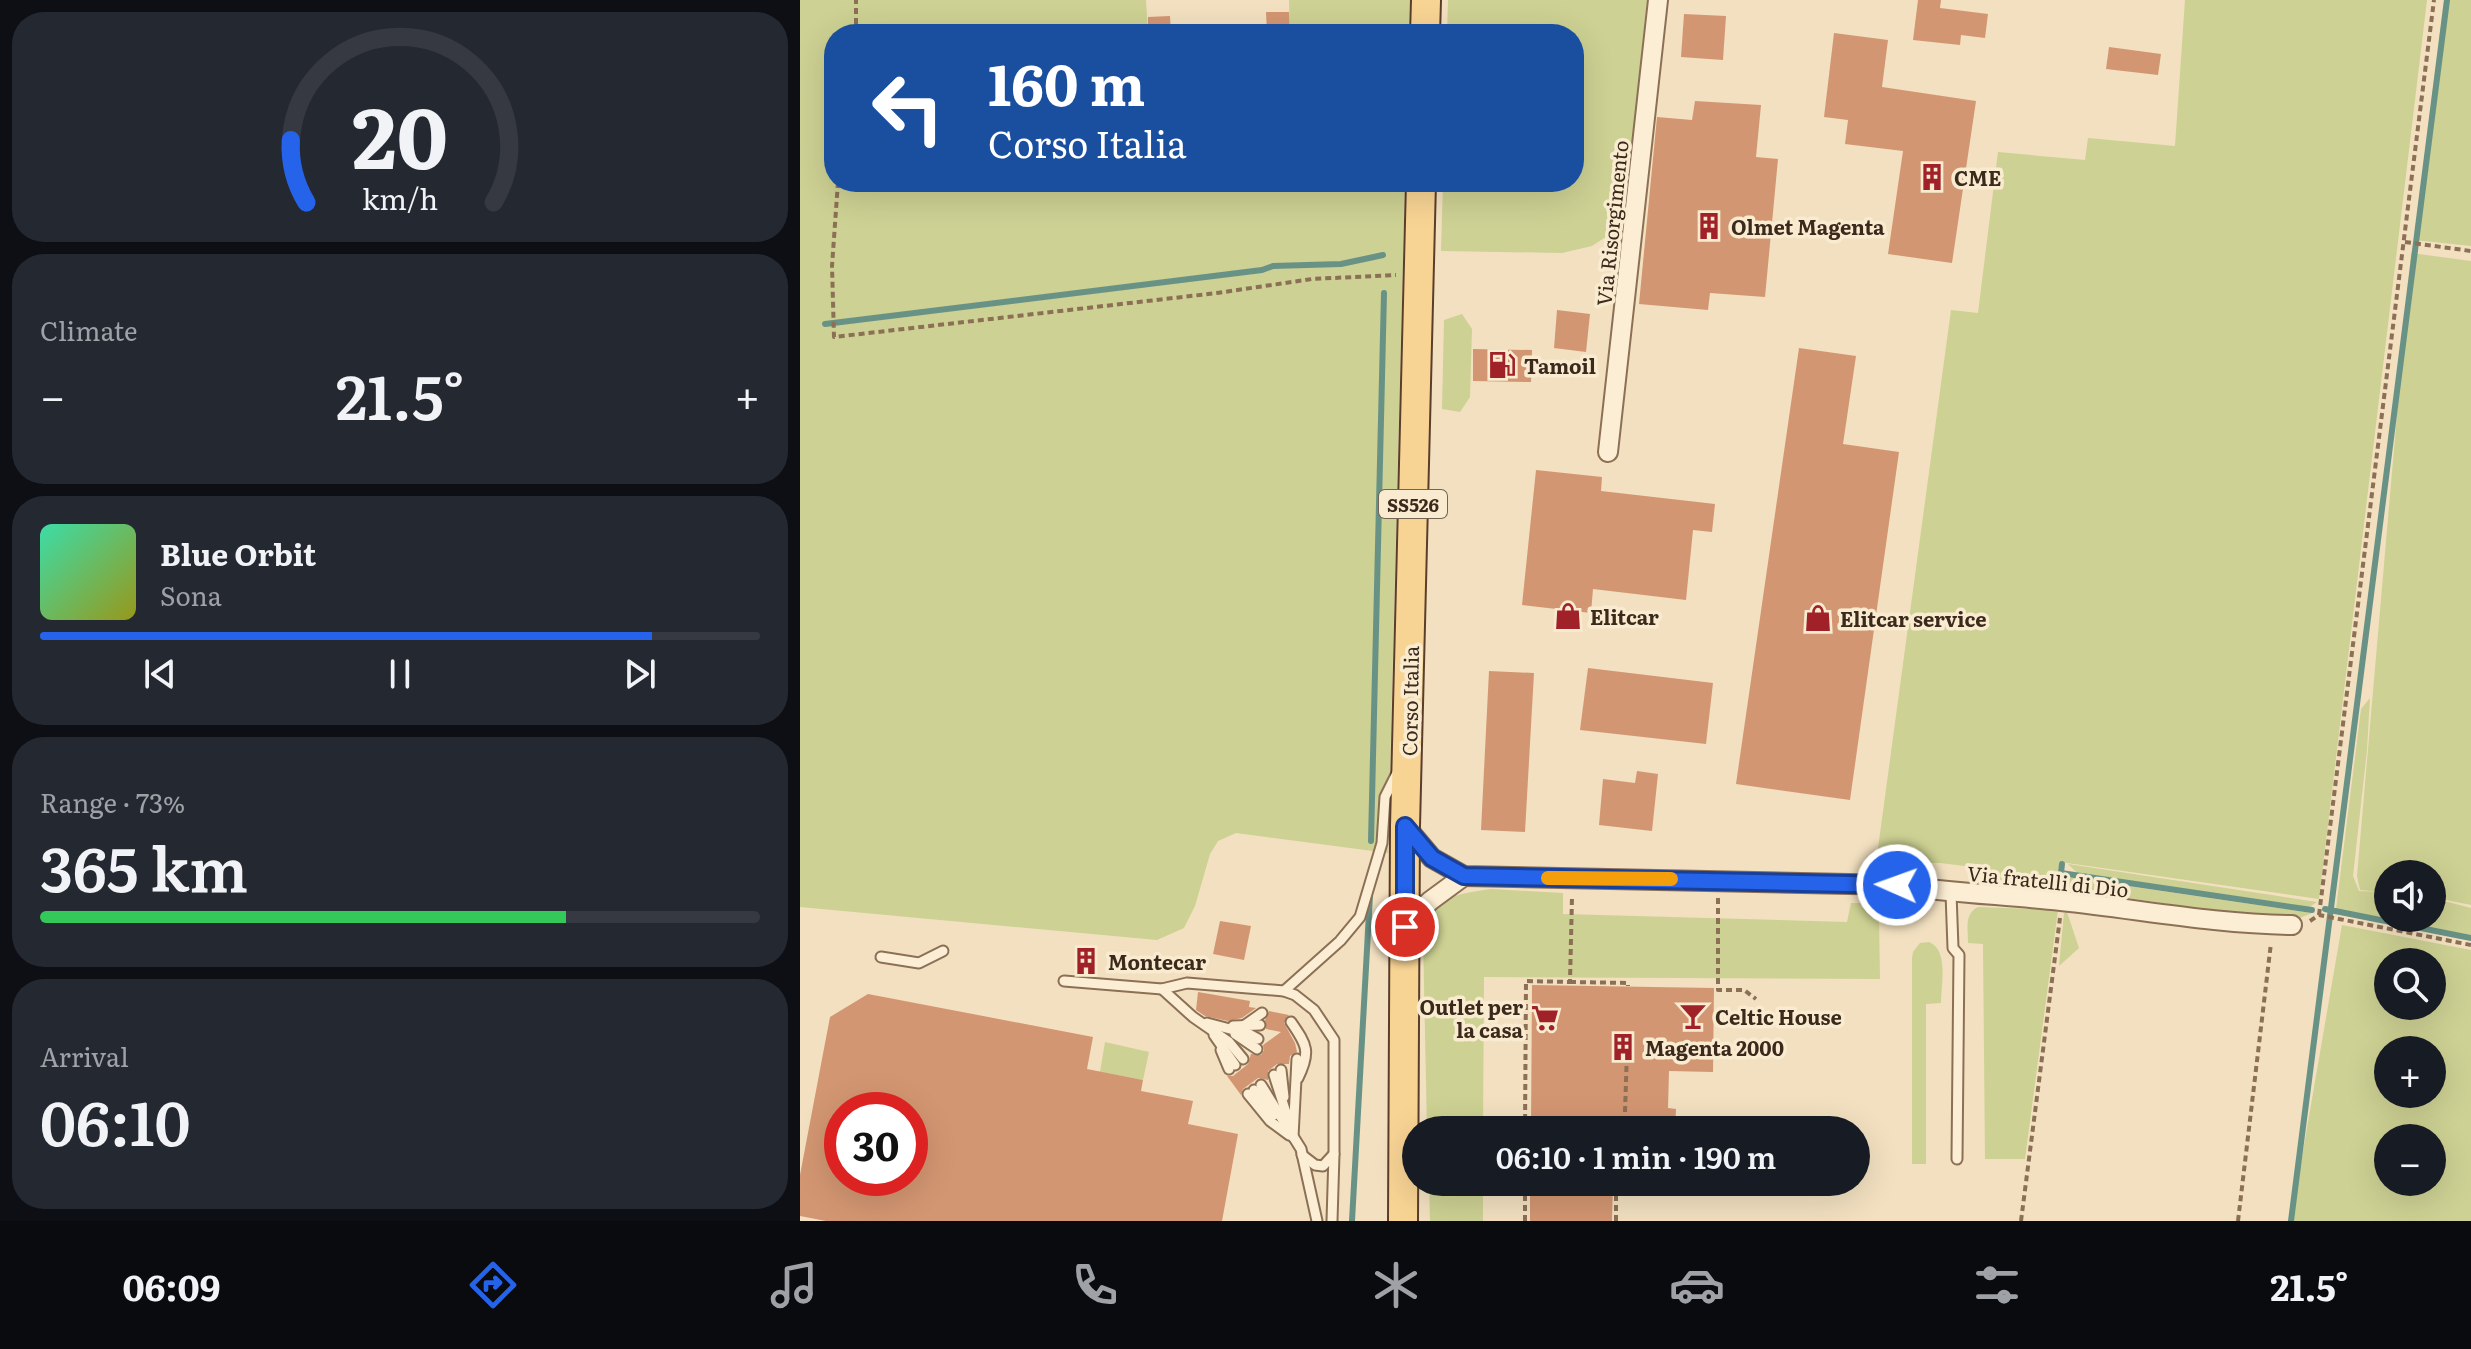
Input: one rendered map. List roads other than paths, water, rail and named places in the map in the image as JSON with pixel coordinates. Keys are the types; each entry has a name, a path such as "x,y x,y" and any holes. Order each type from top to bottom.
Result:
{"main road":[{"path":"1425,24 1426,0"},
{"name":"Corso Italia","path":"1403,1221 1405,826 1420,433 1421,192"}],"street":[{"name":"Via Risorgimento","path":"1608,452 1658,0"},
{"name":"Via fratelli di Dio","path":"1405,826 1432,858 1464,876 1897,885 1951,893 2063,901 2192,919 2283,925"},
{"path":"1405,927 1430,901 1464,876"}],"lane":[{"path":"1284,991 1340,941 1360,917 1382,843 1385,797 1409,749"},
{"path":"1951,893 1953,948 1959,955 1957,1159"},
{"path":"881,957 919,963 943,951"},
{"path":"1064,981 1162,989 1187,983 1284,991 1314,1010 1334,1040 1332,1221"},
{"path":"1162,989 1193,1017 1214,1027 1259,1036 1243,1027 1214,1027"},
{"path":"1243,1027 1262,1013"},
{"path":"1291,1022 1306,1051 1306,1061 1296,1081"},
{"path":"1214,1027 1229,1042 1236,1064 1224,1060 1214,1027"},
{"path":"1292,1137 1296,1081 1294,1061"},
{"path":"1278,1072 1292,1137"},
{"path":"1292,1137 1270,1121 1254,1090 1315,1165 1323,1166 1334,1154"},
{"path":"1302,1152 1317,1221"}],"waterway":[{"path":"2291,1221 2447,0"},
{"path":"825,324 1262,270 1273,266 1341,264 1383,255"},
{"path":"1371,841 1384,293"},
{"path":"2062,864 2061,873 2312,910"},
{"path":"1352,1221 1370,895"},
{"path":"2325,909 2471,938"}],"place":[{"name":"CME","path":"1932,177"},
{"name":"Olmet Magenta","path":"1709,226"},
{"name":"Tamoil","path":"1502,365"},
{"name":"Elitcar","path":"1568,616"},
{"name":"Elitcar service","path":"1818,618"},
{"name":"Montecar","path":"1086,961"},
{"name":"Celtic House","path":"1693,1016"},
{"name":"Outlet per la casa","path":"1545,1018"},
{"name":"Magenta 2000","path":"1623,1047"}]}
